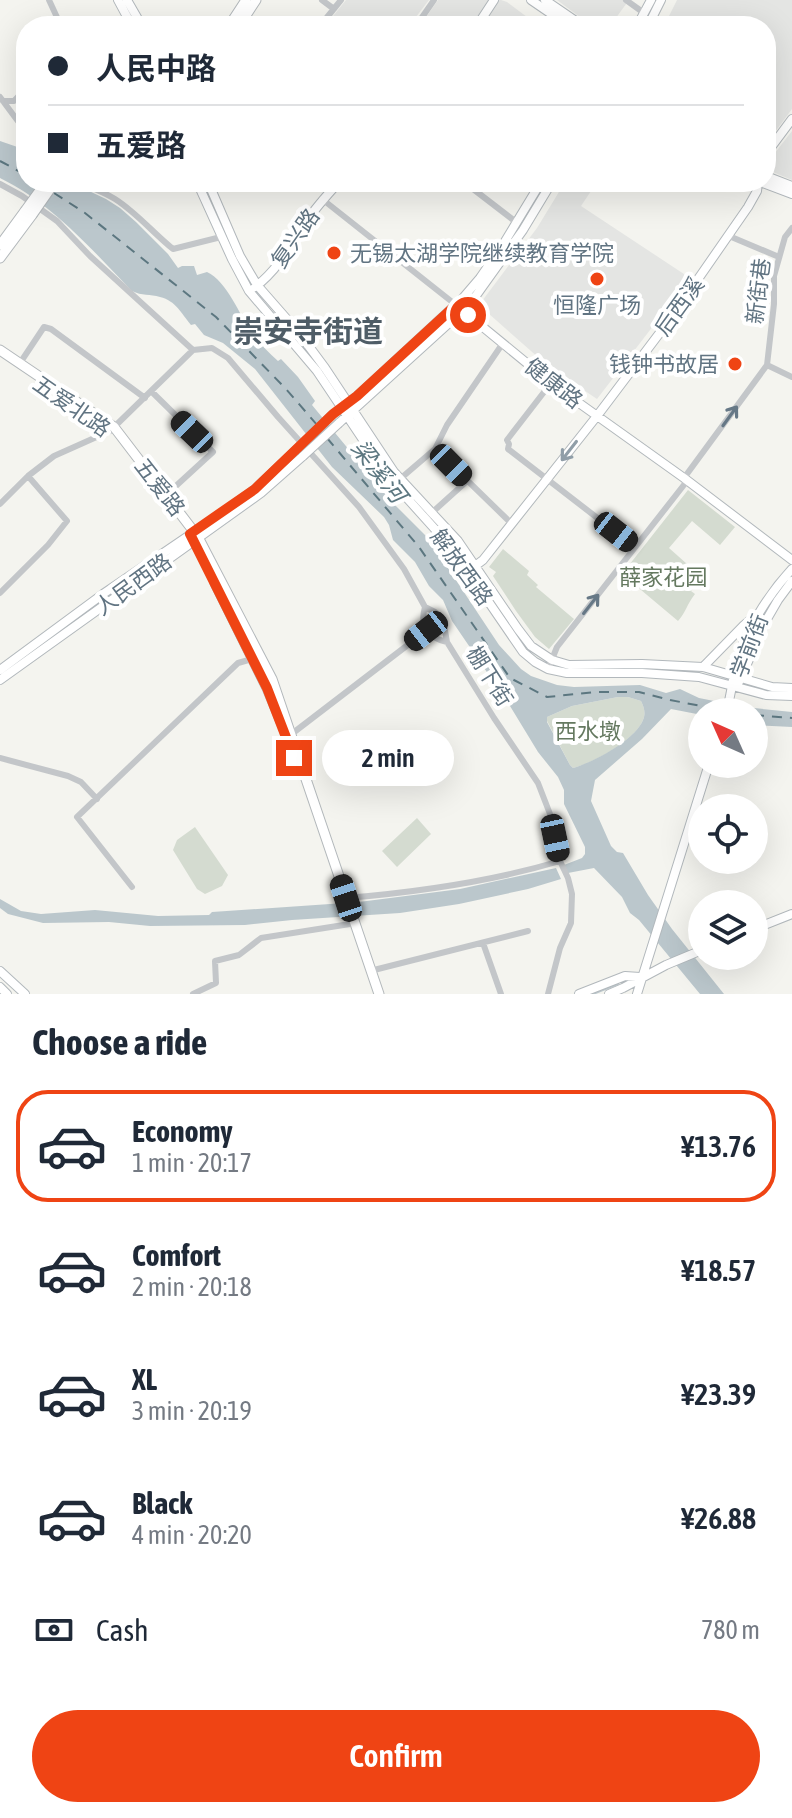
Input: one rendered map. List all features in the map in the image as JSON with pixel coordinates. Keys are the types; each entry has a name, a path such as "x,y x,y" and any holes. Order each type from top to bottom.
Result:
{"main road":[{"path":"531,0 554,16"},
{"path":"545,0 568,16"},
{"path":"642,16 651,0"},
{"path":"776,141 792,119"},
{"path":"0,258 40,192"},
{"path":"0,245 46,192"},
{"name":"解放西路","path":"201,192 221,237 253,288 299,333 388,477 458,541 472,568 525,640 550,664"},
{"name":"解放西路","path":"212,192 253,288"},
{"name":"复兴路","path":"253,288 278,265 329,192"},
{"path":"459,308 535,192"},
{"path":"299,454 339,423 348,409 487,282 546,192"},
{"name":"后西溪","path":"472,568 483,560 597,416 671,318 756,192"},
{"name":"健康路","path":"459,308 551,383 792,560"},
{"name":"五爱路","path":"0,350 112,429 166,495 194,536 272,679 350,921"},
{"name":"五爱北路","path":"0,356 112,429 194,536"},
{"path":"299,454 333,414 348,409"},
{"name":"解放西路","path":"348,409 428,515"},
{"name":"人民西路","path":"0,680 299,454"},
{"name":"五爱路","path":"194,536 289,736"},
{"name":"人民西路","path":"0,670 103,594 194,536"},
{"name":"学前街","path":"736,682 736,667 760,612 792,569"},
{"name":"学前街","path":"731,698 767,619 792,581"},
{"path":"703,667 760,612"},
{"path":"550,664 703,667 766,695 792,696"},
{"path":"550,664 567,673 642,673 792,688"},
{"path":"637,994 705,778"},
{"path":"768,923 792,914"},
{"path":"350,921 376,994"},
{"path":"609,994 688,956"},
{"path":"0,971 25,994"},
{"path":"579,994 625,976 641,977"},
{"path":"0,987 7,994"}],"street":[{"path":"322,0 334,9"},
{"path":"328,16 341,0"},
{"path":"626,0 644,13"},
{"path":"2,99 16,118"},
{"path":"0,184 57,221 90,256 193,350 112,429 54,456 0,504"},
{"path":"101,192 134,212 173,249 221,237"},
{"path":"477,192 516,222"},
{"name":"健康路","path":"322,199 459,308"},
{"name":"新街巷","path":"550,664 557,647 685,480 767,365 774,276 785,237 792,228"},
{"path":"729,236 779,257"},
{"path":"20,363 44,327 145,398"},
{"path":"400,479 435,449 447,425 503,343"},
{"name":"棚下街","path":"193,350 212,348 228,358 359,507 404,569 425,607 443,619 447,642 538,783 572,894 571,923 560,948 548,994"},
{"path":"767,365 792,377"},
{"path":"551,383 507,440 508,449 635,547"},
{"path":"152,392 213,452 166,495"},
{"path":"435,449 512,524"},
{"path":"0,593 48,545 67,521 28,476"},
{"path":"428,515 467,481"},
{"path":"425,607 423,620 426,631 437,640 447,642"},
{"path":"289,736 426,631"},
{"path":"132,887 77,817 238,663 252,659"},
{"path":"0,758 68,776 81,782 97,799"},
{"path":"344,898 439,888 560,861"},
{"path":"193,994 216,983 215,961 239,955 261,938 350,921"},
{"path":"369,971 528,931"},
{"path":"483,943 501,994"}],"shaded area":[{"path":"346,0 429,0 417,16 333,16"},
{"path":"438,0 501,0 526,16 427,16"},
{"path":"557,0 629,0 617,16 579,16"},
{"path":"677,0 792,0 792,109 776,131 776,16 669,16"},
{"path":"792,131 792,180 776,173 776,152"},
{"path":"0,141 16,147 16,187 0,178"},
{"path":"24,192 91,192 120,208 136,222 178,268 194,266 197,275 207,272 221,283 258,340 298,377 315,401 312,405 393,503 428,538 499,645 521,669 557,685 640,685 666,693 680,689 699,698 688,698 688,712 671,709 595,780 591,801 611,846 623,853 648,895 688,949 688,970 705,970 724,994 700,994 630,913 622,897 594,868 568,873 564,865 582,858 585,847 564,804 564,790 558,777 538,752 452,621 443,600 429,586 415,562 393,540 384,517 332,467 255,369 223,343 204,335 195,324 191,325 170,301 132,291 54,214","holes":["618,697 641,701 644,717 632,735 592,761 573,768 547,722 547,717 572,706"]},
{"path":"559,192 590,192 581,206 690,278 597,399 548,366 479,305 537,228"},
{"path":"768,710 792,712 792,727 768,726"},
{"path":"556,868 561,879 459,904 400,913 245,925 43,923 8,914 0,908 0,899 21,911 41,914 95,910 158,916 209,915 212,912 359,902 460,889"}],"green space":[{"name":"薛家花园","path":"688,490 735,527 720,545 692,521 669,548 696,572 687,583 695,594 678,621 622,574"},
{"path":"503,549 529,571 527,575 538,585 536,587 574,619 549,649 535,637 493,576 496,572 489,567"},
{"name":"西水墩","path":"618,697 641,701 644,715 639,728 613,750 573,768 547,717 572,706"},
{"path":"417,818 431,834 397,867 382,851"},
{"path":"195,827 228,875 222,886 205,894 197,889 173,850 177,840"}],"waterway":[{"path":"593,994 618,984"}],"ferry route":[{"path":"0,161 16,170"},
{"path":"54,193 85,213 216,317 318,426"},
{"path":"327,438 419,547 510,678 547,697 639,692 688,703"},
{"path":"768,716 792,718"}],"place":[{"name":"无锡太湖学院继续教育学院","path":"334,253"},
{"name":"恒隆广场","path":"597,279"},
{"name":"钱钟书故居","path":"735,364"}],"district":[{"name":"崇安寺街道","path":"308,331"}],"route":[{"path":"294,758 267,688 190,534 255,489 333,414 357,396 456,305 468,315"}],"water label":[{"name":"梁溪河","path":"379,471"}]}
